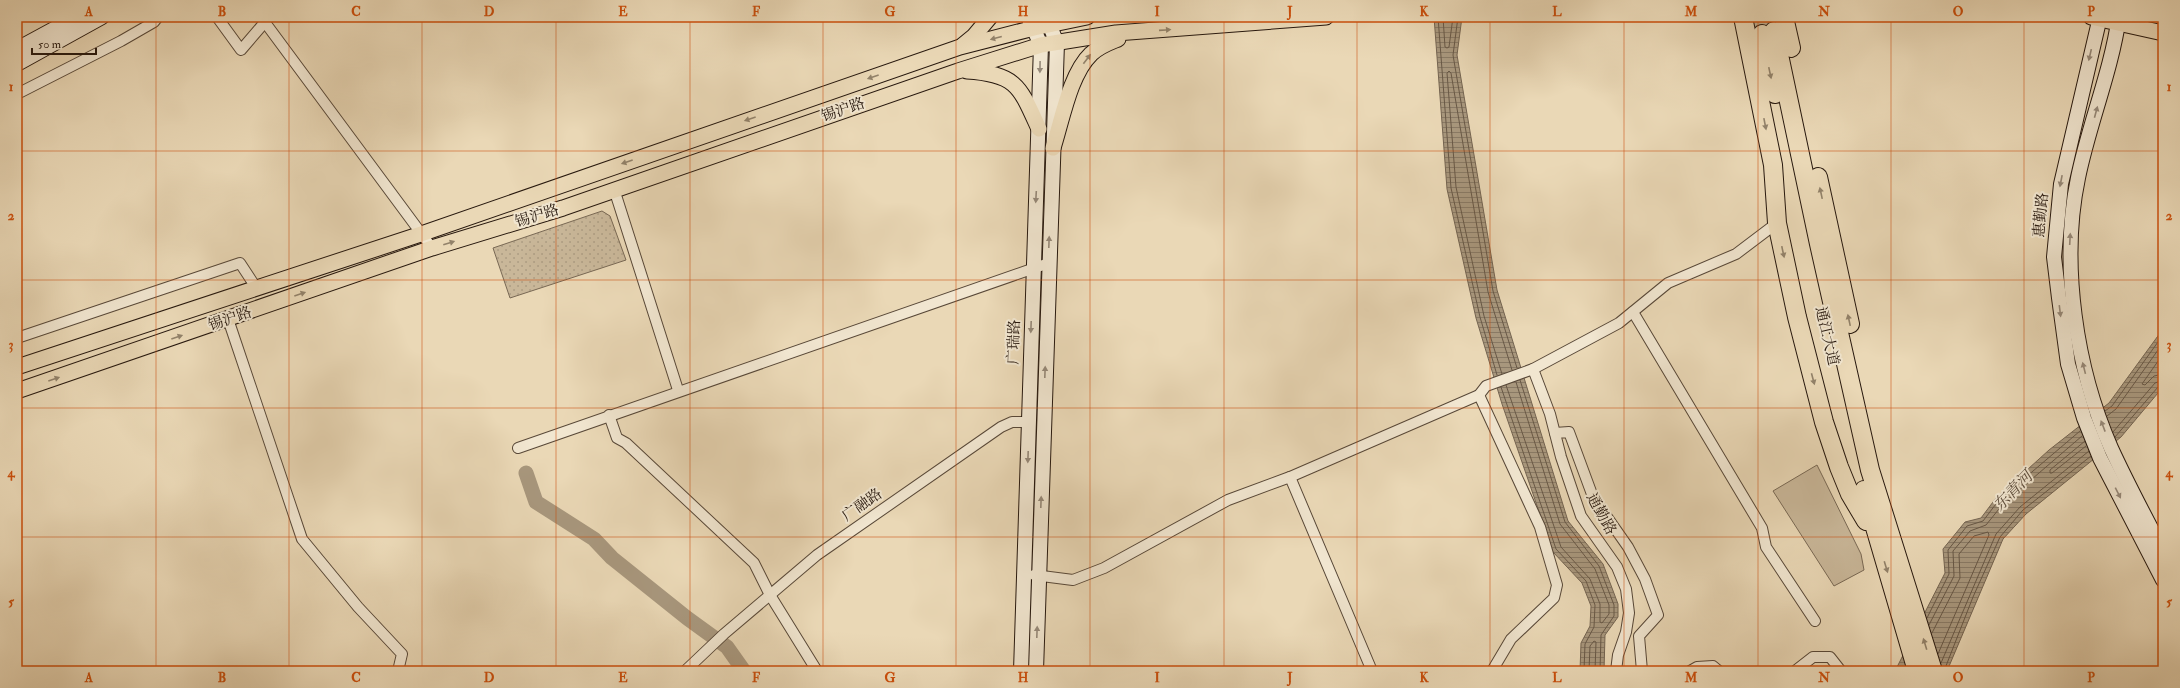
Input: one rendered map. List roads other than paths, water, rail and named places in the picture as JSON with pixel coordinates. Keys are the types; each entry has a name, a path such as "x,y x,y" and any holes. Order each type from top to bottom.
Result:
{"highway":[{"path":"1743,17 1773,165 1777,223 1797,317 1824,422 1850,494 1879,545"},
{"path":"1773,28 1883,476 1887,523 1933,671"},
{"name":"通江大道","path":"1773,28 1826,334 1860,476 1917,671"}],"main road":[{"path":"17,49 76,17"},
{"path":"17,64 102,17"},
{"path":"960,47 974,36 990,17"},
{"name":"锡沪路","path":"17,367 256,290 421,234 1031,22 1087,17"},
{"path":"1053,148 1072,89 1082,66 1090,54 1102,45 1135,32 1326,17"},
{"path":"2097,18 2119,20 2163,33"},
{"name":"惠勤路","path":"2097,18 2061,184 2054,257 2068,364 2084,418 2100,458 2163,580"},
{"name":"惠勤路","path":"2119,20 2078,179 2071,227 2069,256 2083,363 2095,405 2111,447 2163,551"},
{"path":"1036,671 1057,43 1048,21"},
{"name":"广瑞路","path":"1021,671 1041,45 1031,22"},
{"name":"锡沪路","path":"17,392 432,248 563,208 614,189 958,71 1041,45 1135,32"},
{"path":"958,71 994,74 1012,82 1026,99 1039,129"}],"street":[{"path":"17,94 121,41 154,22 158,17"},
{"path":"217,17 241,50 263,20 432,248"},
{"path":"614,189 678,390"},
{"path":"1024,574 1073,580 1104,568 1228,500 1290,477 1479,395 1486,386 1532,369 1619,322 1668,282 1736,254 1777,223"},
{"path":"17,338 240,263 256,290"},
{"path":"518,448 678,390 1049,263"},
{"path":"1633,312 1762,528 1766,547 1815,621"},
{"path":"228,319 302,539 358,607 402,654 398,671"},
{"name":"通勤路","path":"1532,369 1555,433 1560,457 1581,516 1617,567 1626,589 1629,613 1626,632 1618,656 1616,671"},
{"path":"1479,395 1540,527 1557,585 1554,598 1511,639 1492,671"},
{"path":"609,415 617,438 626,443 754,563 770,595 817,671"},
{"name":"广融路","path":"684,671 710,646 817,555 1001,427 1012,422 1028,422"},
{"path":"1555,433 1569,432 1593,497 1628,547 1648,586 1658,615 1639,636 1642,671"},
{"path":"1290,477 1372,671"},
{"path":"1795,671 1813,657 1830,658 1841,671"},
{"path":"1690,671 1696,667 1713,666 1719,671"}],"water":[{"path":"1434,17 1462,17 1457,55 1497,290 1568,521 1603,564 1618,604 1618,617 1605,635 1604,671 1580,671 1581,643 1590,626 1591,606 1582,583 1553,552 1502,404 1476,318 1447,189"},
{"name":"东青河","path":"2163,329 2163,387 2121,437 2026,514 2003,539 1947,671 1895,671 1945,573 1943,549 1965,522 1981,518 1996,498 2049,450 2109,403"}],"waterway":[{"path":"526,473 536,502 594,539 612,558 687,618 727,647 744,671"}],"tunnel":[{"path":"1758,17 1762,34"},
{"path":"1771,17 1774,31"}]}
